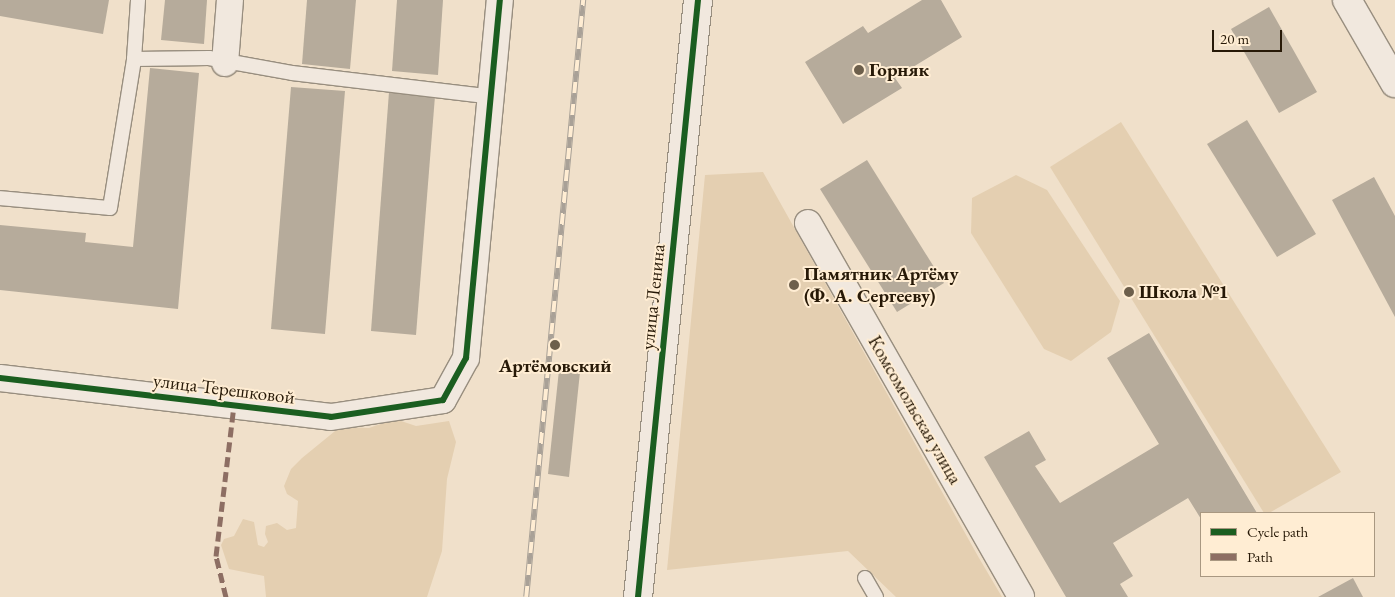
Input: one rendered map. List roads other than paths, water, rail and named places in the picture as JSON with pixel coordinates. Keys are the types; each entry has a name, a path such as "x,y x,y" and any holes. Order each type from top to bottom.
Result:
{"street":[{"path":"225,63 230,0"},
{"path":"492,97 500,0"},
{"name":"улица Ленина","path":"638,597 698,0"},
{"path":"1347,0 1395,83"},
{"name":"улица Терешковой","path":"0,378 331,416 443,400 466,358 492,97"},
{"name":"Комсомольская улица","path":"808,223 1021,597"}],"lane":[{"path":"0,198 110,208 134,59 138,0"},
{"path":"134,59 209,58 225,63 492,97"},
{"path":"865,578 876,597"}],"railway":[{"path":"526,597 583,0"}],"place":[{"name":"Горняк","path":"859,70"},
{"name":"Памятник Артёму (Ф. А. Сергееву)","path":"794,285"},
{"name":"Школа №1","path":"1129,292"},
{"name":"Артёмовский","path":"555,345"}]}
